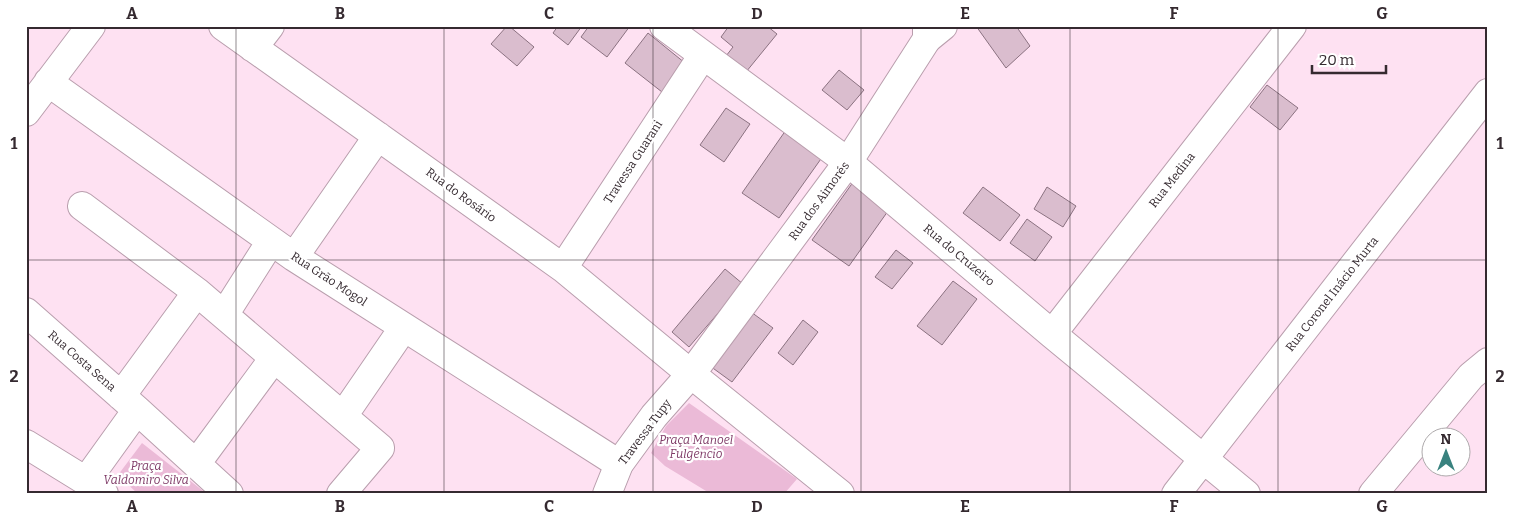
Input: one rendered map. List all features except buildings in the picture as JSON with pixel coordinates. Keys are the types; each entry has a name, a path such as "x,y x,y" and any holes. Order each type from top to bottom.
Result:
{"street":[{"path":"26,112 91,26"},
{"name":"Rua do Rosário","path":"223,26 563,268 691,374"},
{"path":"253,48 270,26"},
{"name":"Rua do Cruzeiro","path":"664,26 848,162 1246,494"},
{"name":"Rua Medina","path":"1052,334 1292,26"},
{"name":"Rua dos Aimorés","path":"691,374 848,162 932,30"},
{"name":"Travessa Guarani","path":"563,268 703,55"},
{"name":"Rua Grão Mogol","path":"48,82 294,257 619,464"},
{"name":"Rua Coronel Inácio Murta","path":"1176,494 1488,93"},
{"path":"294,257 378,136"},
{"path":"82,206 197,292 380,448 341,494"},
{"path":"224,315 271,241"},
{"path":"26,444 96,487 129,403 197,292"},
{"name":"Rua Costa Sena","path":"26,312 129,403"},
{"path":"343,416 404,327"},
{"path":"196,464 274,358"},
{"path":"1373,494 1472,376 1488,362"},
{"path":"691,374 825,490"},
{"name":"Travessa Tupy","path":"607,494 619,464 654,416 691,374"},
{"path":"129,403 229,494"}],"green space":[{"name":"Praça Manoel Fulgêncio","path":"689,403 797,479 784,494 711,494 665,466 651,453 666,426"},
{"name":"Praça Valdomiro Silva","path":"142,443 207,494 138,494 118,475"}]}
